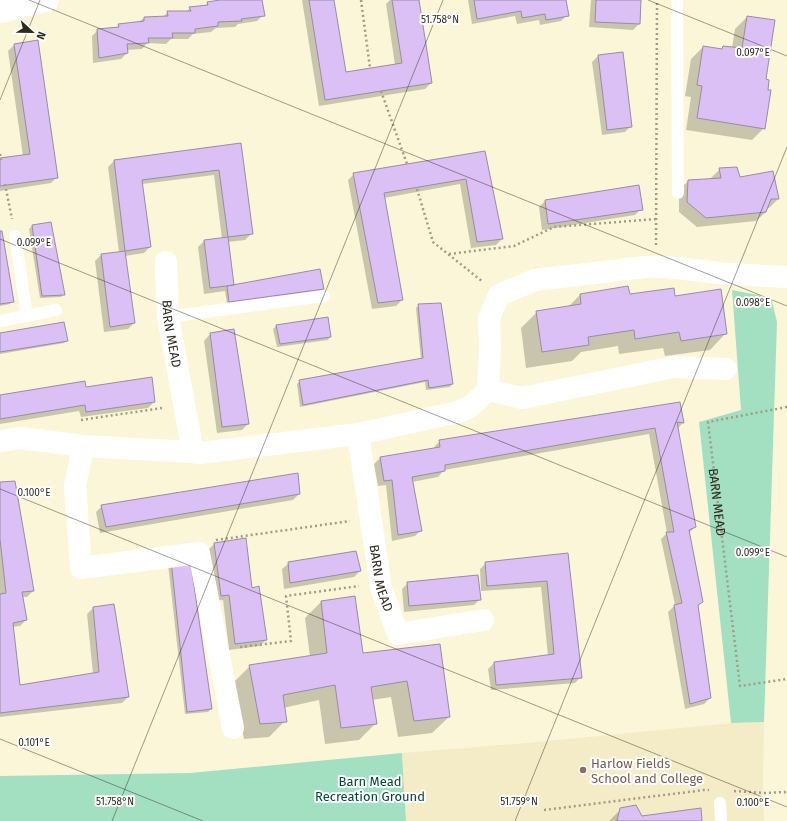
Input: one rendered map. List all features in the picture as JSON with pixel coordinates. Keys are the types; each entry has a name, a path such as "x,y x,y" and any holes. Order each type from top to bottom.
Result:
{"street":[{"path":"0,12 48,0"},
{"name":"BARN MEAD","path":"166,262 168,318 193,452"},
{"path":"0,441 21,438 83,446 200,453 358,434 458,412 470,407 488,390 490,347 489,319 499,295 535,280 645,267 667,267 728,274 787,277"},
{"path":"488,390 522,398 674,366 726,369"},
{"name":"BARN MEAD","path":"358,434 380,584 398,634 483,620"},
{"path":"83,446 74,486 81,568 199,553 233,728"}],"lane":[{"path":"677,0 678,193"},
{"path":"15,236 27,316"},
{"path":"168,318 324,296"},
{"path":"0,321 56,310"},
{"path":"720,803 721,821"}],"path":[{"path":"361,0 370,68"},
{"path":"656,267 657,0"},
{"path":"381,91 407,164"},
{"path":"0,154 1,160"},
{"path":"4,184 15,236"},
{"path":"417,189 433,242 499,295"},
{"path":"449,254 514,246 554,227 656,219"},
{"path":"81,420 184,404"},
{"name":"BARN MEAD","path":"787,407 708,422 740,686 787,679"},
{"path":"199,553 214,540 370,518"},
{"path":"218,649 291,641 286,596 380,584"},
{"path":"544,810 712,790"},
{"path":"727,791 765,793 787,792"}],"shaded area":[{"name":"Harlow Fields School and College","path":"764,722 764,821 406,821 402,753 527,743 731,723"}],"green space":[{"path":"732,290 758,295 772,301 777,322 764,722 731,723 699,422 741,410"},
{"name":"Barn Mead Recreation Ground","path":"402,753 406,821 0,821 0,776 190,773"}],"building":[{"path":"220,0 262,0 265,16 241,19 242,21 218,22 218,26 195,29 195,33 172,33 173,38 148,38 149,43 127,44 128,53 99,58 97,29 119,27 118,24 144,21 144,17 168,16 167,11 191,11 189,7 208,5 207,2"},
{"path":"309,0 334,0 346,72 402,63 392,0 419,0 432,83 325,100"},
{"path":"474,0 566,0 569,16 546,20 545,14 522,18 521,11 477,19"},
{"path":"596,0 641,0 640,24 595,22"},
{"path":"747,16 775,20 766,79 769,80 768,90 771,90 765,129 697,118 702,86 697,85 703,46 722,49 723,46 742,48"},
{"path":"38,40 58,178 0,186 0,158 30,154 14,44"},
{"path":"623,52 632,127 607,130 598,55"},
{"path":"241,143 253,234 228,237 219,170 142,180 151,247 125,251 114,160"},
{"path":"485,151 503,239 477,242 466,179 384,193 403,300 378,303 353,173"},
{"path":"737,167 740,177 773,171 779,199 771,199 766,212 706,218 687,202 688,180 721,178 719,168"},
{"path":"639,185 643,210 548,224 545,200"},
{"path":"51,222 65,295 42,296 32,225"},
{"path":"0,231 2,231 14,302 0,304"},
{"path":"228,237 234,285 210,288 204,240"},
{"path":"125,251 135,323 110,327 101,254"},
{"path":"320,269 324,289 229,302 227,286"},
{"path":"628,286 630,294 674,288 675,296 721,289 727,334 681,341 679,332 635,339 634,330 588,337 589,345 542,352 536,311 581,304 580,294"},
{"path":"441,303 453,384 429,388 428,380 303,405 299,380 423,358 418,304"},
{"path":"328,317 331,337 280,344 276,325"},
{"path":"64,322 68,341 0,352 0,333"},
{"path":"234,329 249,424 222,427 210,333"},
{"path":"152,377 155,402 86,412 85,405 0,419 0,395 85,381 86,387"},
{"path":"680,402 684,423 677,422 696,527 689,530 703,602 698,605 711,698 690,704 674,605 682,603 666,532 674,532 655,428 445,465 445,471 412,477 422,531 398,535 392,480 384,481 380,457 440,447 439,440"},
{"path":"298,473 300,494 106,527 101,505"},
{"path":"15,481 34,591 22,592 27,620 13,623 20,685 99,672 93,607 114,604 129,697 0,713 0,594 6,593 0,539 0,482"},
{"path":"246,538 252,588 259,586 267,640 235,644 229,595 221,596 214,543"},
{"path":"356,551 361,571 290,583 288,562"},
{"path":"568,553 582,678 496,685 494,662 554,654 547,581 487,586 485,562"},
{"path":"190,558 212,709 187,712 171,560"},
{"path":"478,575 481,600 409,606 407,582"},
{"path":"355,596 363,653 440,644 450,717 414,721 407,681 371,687 377,724 341,728 335,685 283,695 287,722 260,724 249,665 327,653 321,601"},
{"path":"636,805 642,816 701,808 702,821 617,821 620,808"}],"place":[{"name":"Harlow Fields School and College","path":"583,770"}]}
